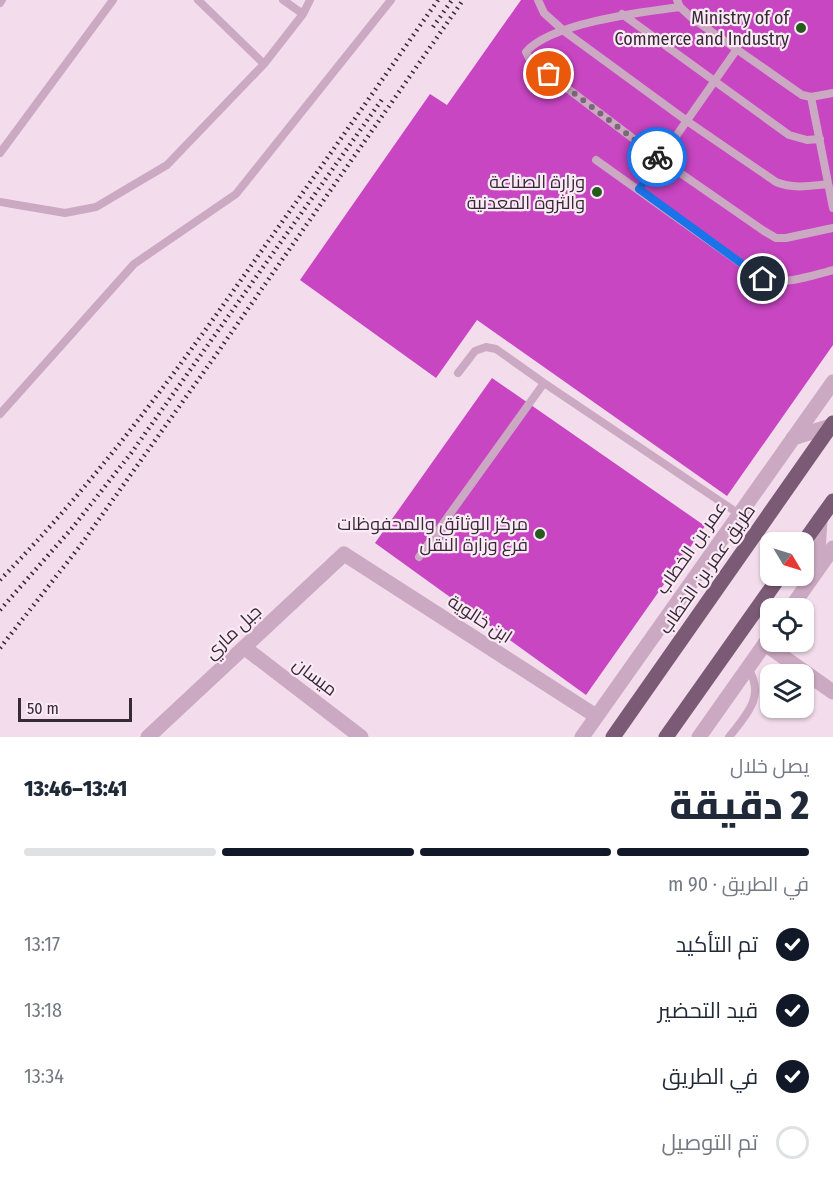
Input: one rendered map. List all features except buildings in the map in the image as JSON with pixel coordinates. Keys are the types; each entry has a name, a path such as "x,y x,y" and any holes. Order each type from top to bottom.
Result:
{"main road":[{"name":"طريق عمر بن الخطاب","path":"613,737 832,425"},
{"path":"811,532 833,501"},
{"path":"666,737 773,586"}],"street":[{"name":"عمر بن الخطاب","path":"582,737 833,382"},
{"path":"793,438 832,425"},
{"path":"817,570 820,519"},
{"path":"797,598 833,548"},
{"name":"ابن خالوية","path":"344,554 596,716"},
{"name":"جبل ماري","path":"148,737 344,554"},
{"name":"ميسان","path":"245,648 361,737"},
{"path":"699,737 760,651"},
{"path":"783,652 833,692"}],"lane":[{"path":"0,153 113,0"},
{"path":"198,0 264,64"},
{"path":"283,0 303,14"},
{"path":"0,202 65,213 96,207 167,165 264,64 303,14 310,0"},
{"path":"0,414 134,264 236,194 392,0"},
{"path":"538,0 544,13 564,31 687,121 776,182 787,187 828,184"},
{"path":"833,93 811,97 802,94 737,49 679,3 622,15 564,31 533,43 526,52 530,60 660,159 776,238 833,228"},
{"path":"622,15 789,135 807,140 820,139"},
{"path":"639,189 737,49"},
{"path":"811,97 833,208"},
{"path":"596,160 763,279 787,282 833,270"},
{"path":"458,373 475,351 486,347 496,349 739,514"},
{"path":"419,557 544,383"},
{"path":"729,737 754,702 754,681 748,668"}],"railway":[{"path":"0,580 71,503 137,422 230,296 438,0"},
{"path":"433,27 452,0"},
{"path":"0,648 80,546 463,0"},
{"path":"0,610 73,527 132,452 383,98"}],"way so far":[{"path":"549,74 657,157"}],"place":[{"name":"Ministry of of Commerce and Industry","path":"801,28"},
{"name":"وزارة الصناعة والثروة المعدنية","path":"597,192"},
{"name":"مركز الوثائق والمحفوظات فرع وزارة النقل","path":"540,534"}],"route":[{"path":"657,157 660,159 639,189 763,279"}]}
